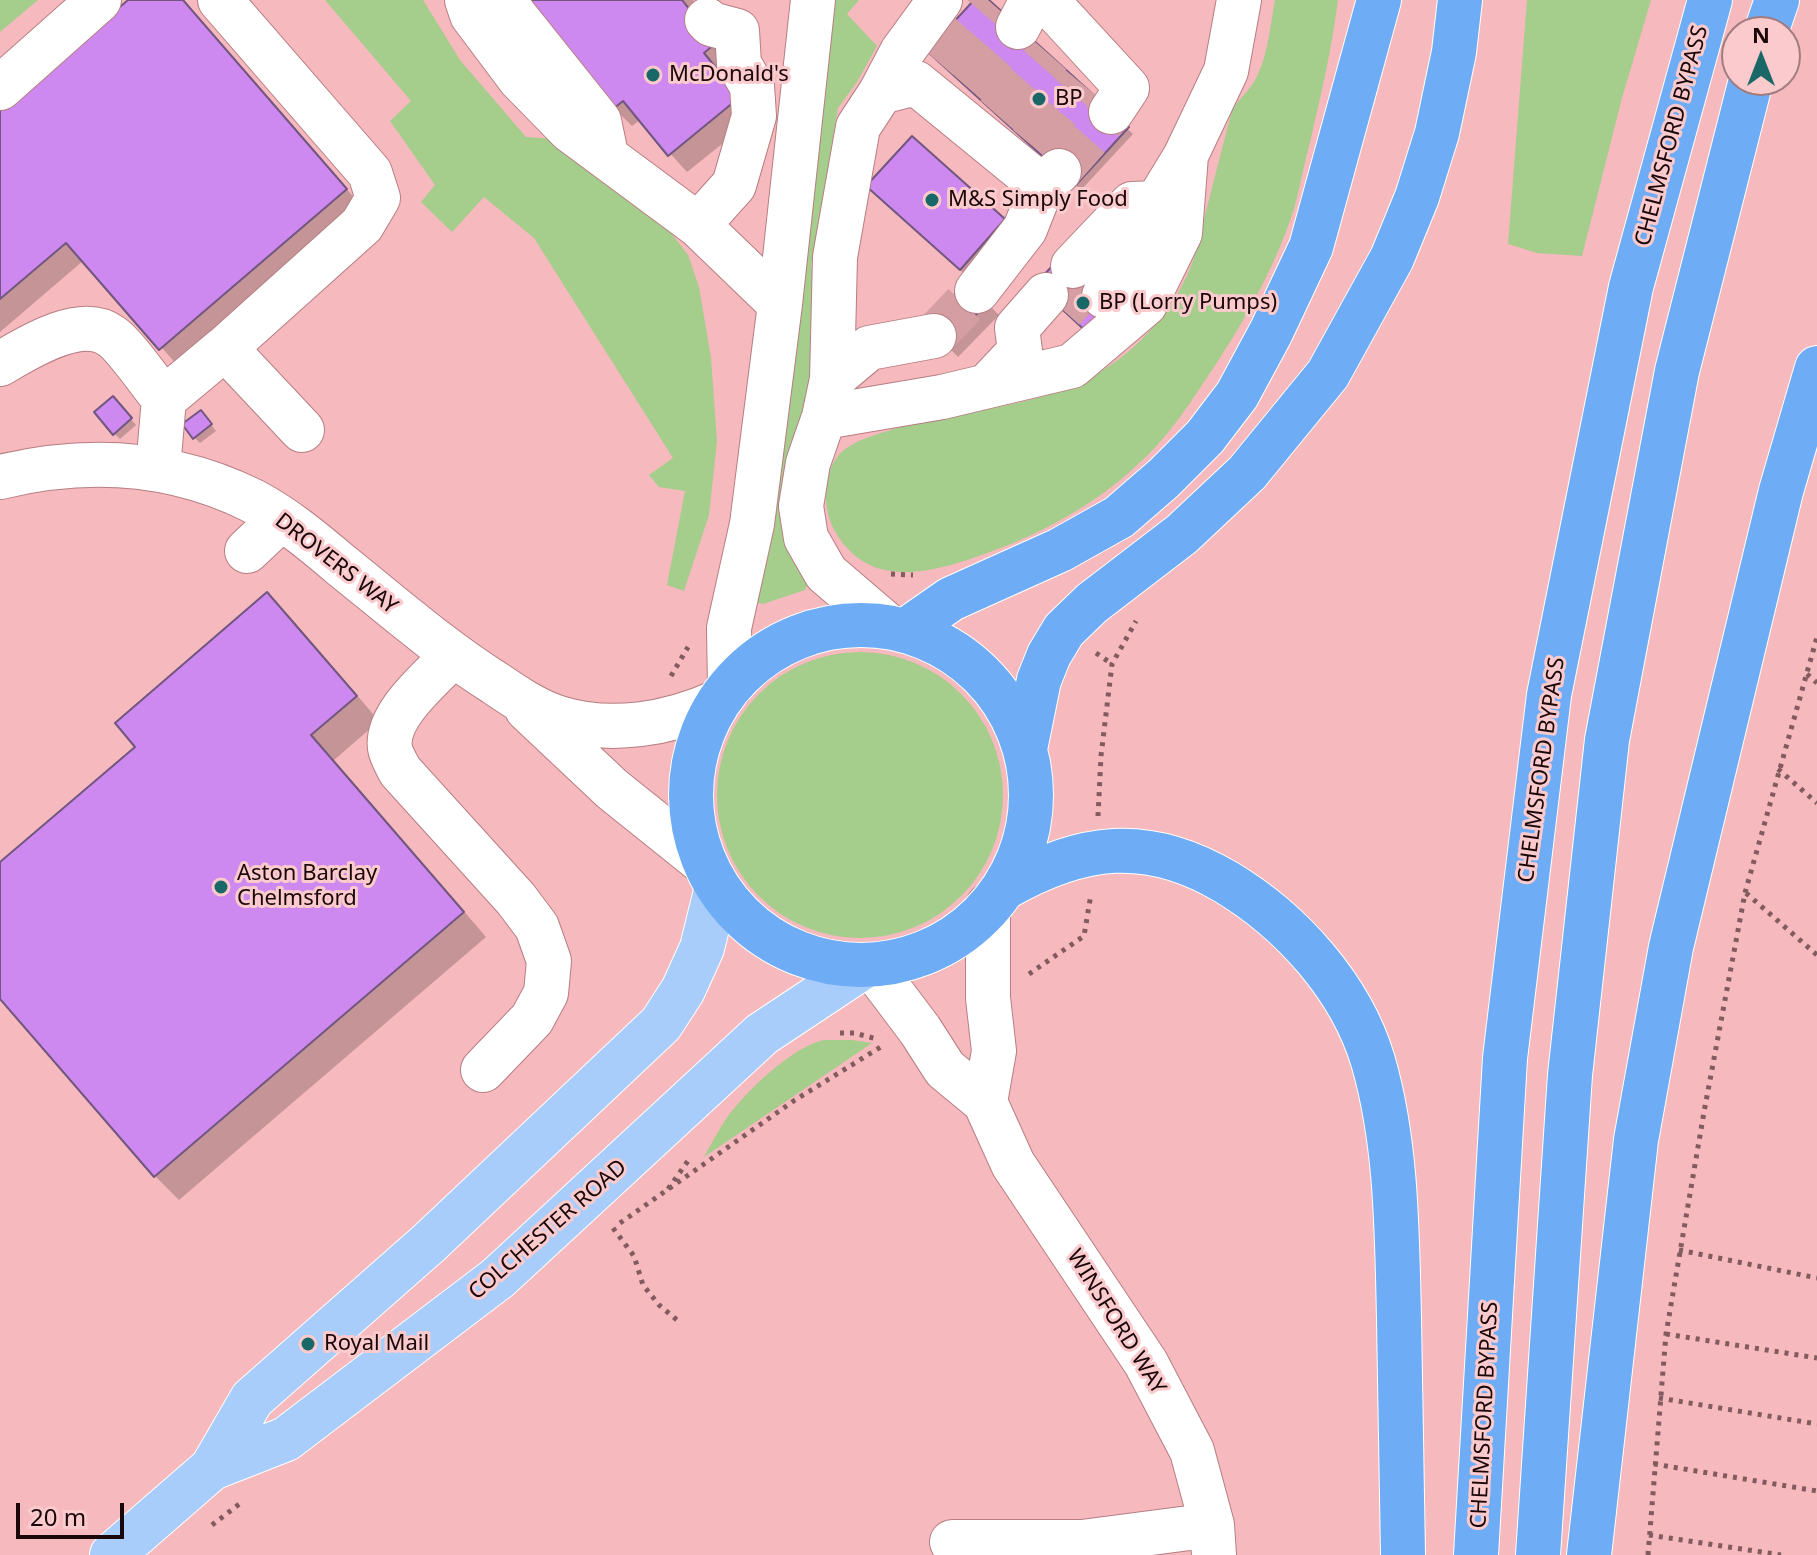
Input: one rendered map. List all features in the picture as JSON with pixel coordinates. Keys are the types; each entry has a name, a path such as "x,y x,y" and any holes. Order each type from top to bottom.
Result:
{"highway":[{"path":"897,629 951,599 1060,550 1119,517 1205,437 1237,395 1311,247 1379,0"},
{"path":"1025,749 1039,680 1064,630 1092,603 1182,534 1247,473 1328,374 1392,258 1417,197 1440,119 1454,52 1460,0"},
{"name":"CHELMSFORD BYPASS","path":"1476,1555 1505,1058 1549,695 1631,287 1710,0"},
{"path":"1538,1555 1570,1075 1607,740 1677,371 1747,96"},
{"path":"1589,1555 1636,1140 1671,947 1781,491 1817,368"},
{"path":"847,625 897,629 942,646 966,661 1006,706 1025,749 1031,782 1028,831 1018,861 996,897 978,919 945,943 914,957 869,965 817,960 784,947 753,927 735,911 710,874 691,816 690,790 699,740 724,694 738,677 768,652 813,631 847,625"},
{"path":"996,897 1038,868 1095,853 1124,850 1163,854 1203,869 1248,896 1292,932 1327,975 1355,1018 1372,1059 1386,1121 1394,1190 1399,1294 1403,1555"}],"main road":[{"name":"COLCHESTER ROAD","path":"112,1555 212,1468 252,1399 429,1243 661,1024 683,990 702,948 710,874"},
{"name":"COLCHESTER ROAD","path":"212,1468 286,1439 498,1278 762,1034 869,965"}],"street":[{"path":"0,88 99,0"},
{"path":"164,399 362,225 378,198 370,173 220,0"},
{"path":"467,0 472,15 520,79 570,130 698,225 780,304"},
{"path":"506,0 508,7 599,121 607,159"},
{"path":"940,0 902,52 946,97 1036,166 1025,229 977,291"},
{"path":"1208,0 1226,71"},
{"path":"987,386 1020,351 1017,328 1075,295 1132,204 1157,203 1186,155 1226,71 1239,0"},
{"path":"718,17 771,52 811,16"},
{"path":"724,694 729,628 752,524 780,304 811,16"},
{"path":"698,225 734,185 754,116 752,86 718,17"},
{"path":"897,629 826,573 806,538 801,506 808,463 828,398 835,257 858,127 946,97"},
{"path":"828,398 942,397 1072,366 1145,304 1180,233 1186,155"},
{"path":"0,364 39,341 81,328 110,335 164,399 158,468"},
{"path":"828,398 869,348 934,336"},
{"path":"225,348 302,430"},
{"name":"DROVERS WAY","path":"0,477 77,464 122,464 158,468 205,481 255,502 301,531 452,656 513,695 559,718 620,725 645,724 680,717 724,694"},
{"path":"247,551 281,519"},
{"path":"452,656 404,706 393,727 390,748 400,771 516,899 537,927 549,961 546,993 532,1019 483,1070"},
{"name":"DROVERS WAY","path":"513,695 612,789 710,874"},
{"path":"985,1102 994,1051 988,998 996,897"},
{"name":"WINSFORD WAY","path":"869,965 920,1030 945,1069 985,1102 1013,1164 1146,1363 1192,1451 1213,1540"},
{"path":"956,1549 1071,1548 1213,1540"}],"path":[{"path":"988,998 1053,959 1084,936 1089,914 1101,756 1112,664 1144,612"},
{"path":"1648,1555 1659,1398 1679,1250 1745,893 1817,637"},
{"path":"1807,674 1817,683"},
{"path":"1778,769 1817,803"},
{"path":"1745,893 1817,955"},
{"path":"601,1236 795,1100 887,1043 920,1030"},
{"path":"613,1228 634,1256 643,1285 659,1305 677,1320"},
{"path":"1679,1250 1817,1278"},
{"path":"1666,1334 1817,1358"},
{"path":"1659,1398 1817,1424"},
{"path":"1654,1464 1817,1491"},
{"path":"203,1532 250,1495"},
{"path":"1649,1535 1781,1555"}],"green space":[{"path":"0,0 38,0 0,32"},
{"path":"325,0 423,0 460,60 526,137 558,139 658,216 688,255 699,287 711,358 717,441 709,515 684,591 667,585 685,491 659,487 649,475 673,458 534,238 484,197 452,232 421,202 435,185 390,121 411,101"},
{"path":"832,0 859,0 847,14 877,46 838,108 811,266 819,304 809,581 805,590 763,604 752,601"},
{"path":"1275,0 1338,0 1318,107 1294,209 1266,278 1242,322 1180,417 1155,447 1121,479 1086,505 1029,536 973,558 916,572 880,569 863,561 839,538 827,507 829,473 844,450 894,429 1036,398 1081,382 1134,347 1164,314 1194,258 1232,110 1253,84 1259,71 1266,52"},
{"path":"1527,0 1651,0 1622,98 1582,256 1537,253 1508,244"},
{"path":"860,652 888,655 915,663 951,684 971,704 997,753 1003,795 1000,823 992,850 971,886 951,906 902,932 860,938 832,935 805,927 769,906 749,886 723,837 717,795 720,767 728,740 749,704 769,684 818,658"},
{"path":"824,1040 872,1043 704,1157 726,1119 757,1084 798,1051"}],"building":[{"path":"128,0 183,0 347,189 159,350 66,243 0,299 0,110"},
{"name":"McDonald's","path":"523,0 682,0 716,43 704,53 740,97 668,156 623,101 612,110"},
{"name":"BP","path":"974,0 989,0 1129,127 1075,186 927,51"},
{"name":"M&S Simply Food","path":"912,136 1005,219 960,270 866,186"},
{"name":"BP (Lorry Pumps)","path":"1062,256 1119,310 1092,337 1035,284"},
{"path":"968,281 988,302 945,347 924,326"},
{"path":"113,396 132,418 113,435 94,412"},
{"path":"201,410 212,424 193,439 182,424"},
{"name":"Aston Barclay Chelmsford","path":"267,592 357,696 311,735 464,912 154,1177 0,999 0,862 135,747 115,723"}],"tunnel":[{"path":"936,60 988,0"},
{"path":"966,86 1018,27"},
{"path":"997,115 1050,55"},
{"path":"1030,144 1081,83"},
{"path":"1059,171 1111,112"},
{"path":"1063,310 1089,281"},
{"path":"934,336 977,291"}],"place":[{"name":"McDonald's","path":"653,75"},
{"name":"BP","path":"1039,99"},
{"name":"M&S Simply Food","path":"932,200"},
{"name":"BP (Lorry Pumps)","path":"1083,303"},
{"name":"Aston Barclay Chelmsford","path":"221,887"},
{"name":"Royal Mail","path":"308,1344"}]}
